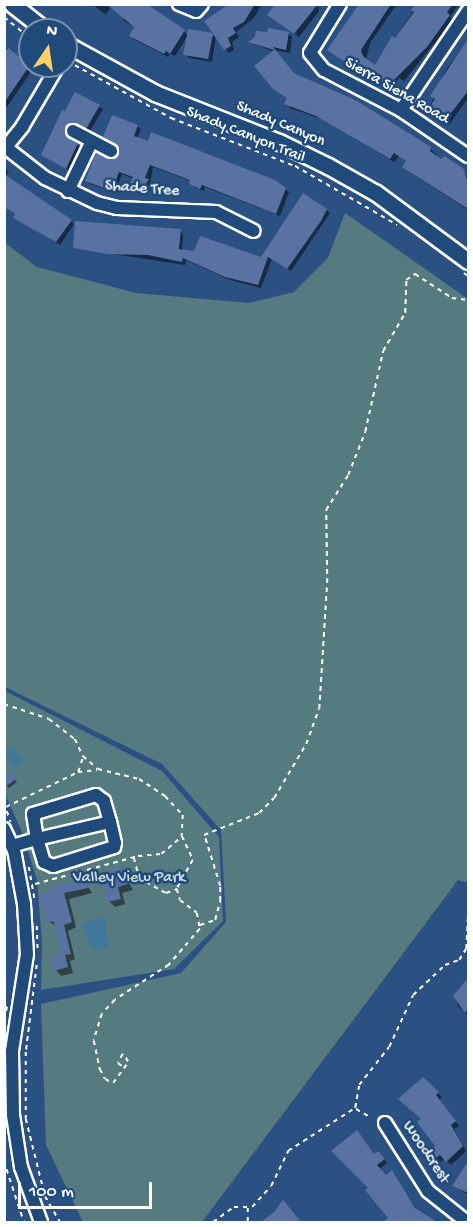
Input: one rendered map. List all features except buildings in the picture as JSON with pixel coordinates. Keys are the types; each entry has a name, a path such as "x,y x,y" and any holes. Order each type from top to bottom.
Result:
{"main road":[{"path":"12,4 30,18"},
{"name":"Shady Canyon","path":"78,59 155,93 279,142 328,166 376,193 465,266"}],"street":[{"path":"179,4 199,8"},
{"name":"Sierra Siena Road","path":"340,4 310,52 324,70 401,111 468,156"},
{"path":"401,111 468,11"},
{"path":"5,147 22,128 52,78"},
{"path":"73,131 111,152"},
{"path":"68,191 91,143"},
{"name":"Shade Tree","path":"5,147 21,162 68,191 117,208 216,213 254,231"},
{"path":"96,795 104,801 114,847 53,866 44,862 37,839 33,814 96,795"},
{"path":"12,846 110,822"},
{"path":"8,826 24,904 27,954 10,1018 13,1115 21,1167 41,1222"},
{"name":"Woodcrest","path":"385,1123 428,1191 467,1222"}],"path":[{"path":"4,17 18,28"},
{"name":"Shady Canyon Trail","path":"78,62 165,116 295,166 402,227"},
{"path":"465,266 468,276"},
{"path":"200,925 215,920 220,901 220,886 204,835 259,813 274,798 306,744 319,709 327,583 326,510 348,475 364,432 383,351 405,313 406,280 416,274 452,298 468,300"},
{"path":"4,704 49,719 75,739 83,756 98,769"},
{"path":"78,772 83,756"},
{"path":"6,807 78,772 98,769 140,779 165,796 183,815 182,836 193,860 177,889 166,893 140,877 134,857"},
{"path":"4,803 8,826"},
{"path":"34,884 134,857 161,854 175,845 182,836"},
{"path":"175,845 185,846"},
{"path":"28,864 34,884 35,904"},
{"path":"122,1066 113,1083 105,1079 100,1070 94,1041 102,1014 115,1000 169,965 193,940 200,925 197,913 180,900 177,889"},
{"path":"213,1222 234,1208 248,1207 270,1186 288,1151 355,1108 360,1085 389,1047 413,994 445,965 459,960 467,950 468,911"},
{"path":"36,925 38,954 26,1052 26,1119 42,1187 60,1222"},
{"path":"355,1108 368,1116"},
{"path":"4,1161 23,1222"},
{"path":"248,1207 248,1222"},
{"path":"23,1222 27,1214"}],"green space":[{"path":"345,213 468,299 468,883 458,880 202,1222 83,1222 46,1145 41,1004 181,973 226,922 221,830 162,764 5,687 5,243 37,267 136,293 249,303 294,292 328,258"},
{"name":"Valley View Park","path":"5,691 162,771 219,837 223,921 174,969 41,990 42,943 37,880 22,832 5,794"}],"water":[{"path":"11,745 24,761 15,768 5,754"},
{"path":"104,917 109,947 93,950 81,923"}]}
